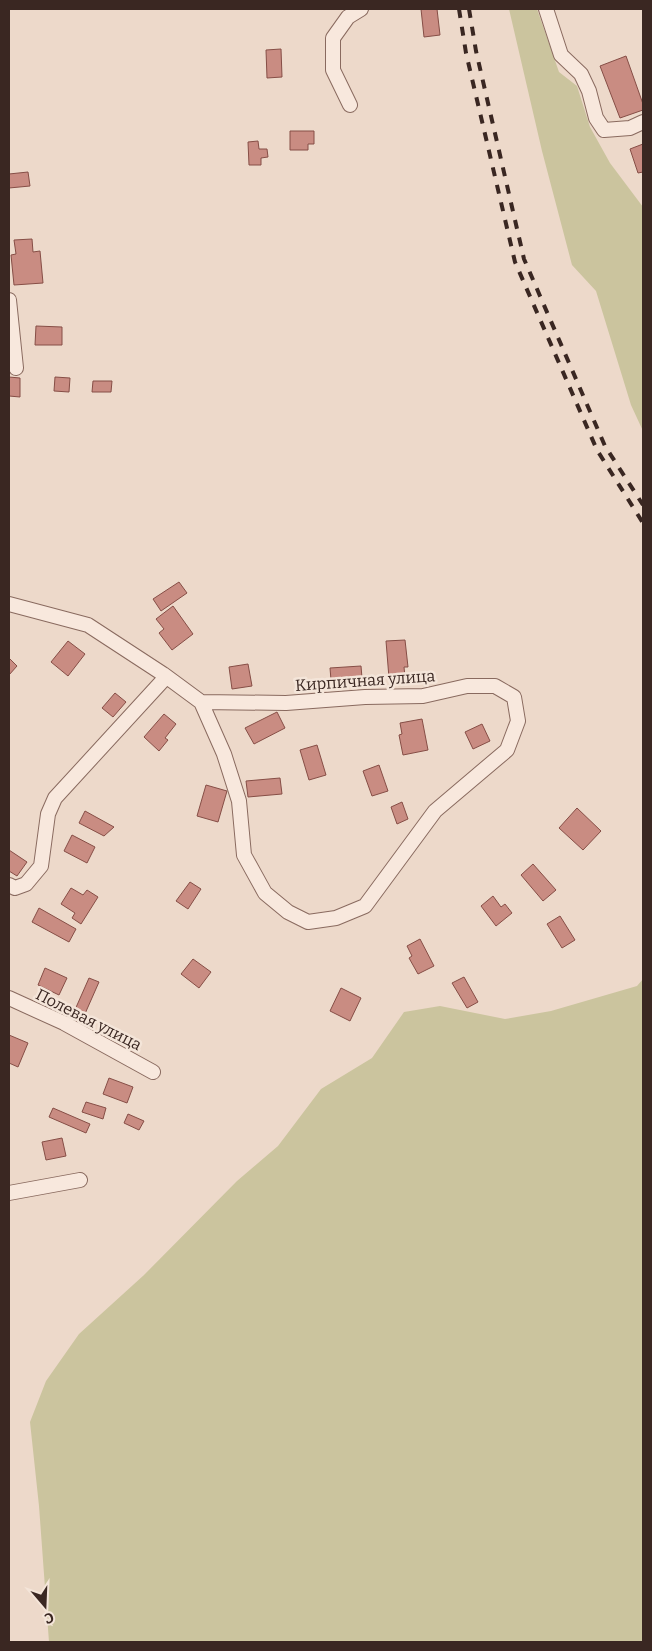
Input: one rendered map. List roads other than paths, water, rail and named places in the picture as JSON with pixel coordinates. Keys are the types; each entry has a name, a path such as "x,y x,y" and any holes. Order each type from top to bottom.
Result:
{"street":[{"path":"350,105 333,70 333,38 348,17 361,9"},
{"path":"546,9 561,55 581,74 589,91 596,118 604,130 630,128 643,122"},
{"path":"9,300 16,368"},
{"path":"9,604 88,625 201,702"},
{"path":"9,885 15,888 26,884 41,866 48,814 55,798 166,677"},
{"name":"Кирпичная улица","path":"467,686 495,686 514,697 518,721 507,750 436,811 365,906 336,918 308,922 288,912 265,893 244,855 239,801 224,754 201,702 286,703 365,697 423,696 467,686"},
{"name":"Полевая улица","path":"9,998 64,1023 153,1072"},
{"path":"9,1194 80,1180"}],"railway":[{"path":"459,9 466,53 515,262 597,450 643,523"},
{"path":"469,9 476,51 524,259 605,446 643,505"}]}
